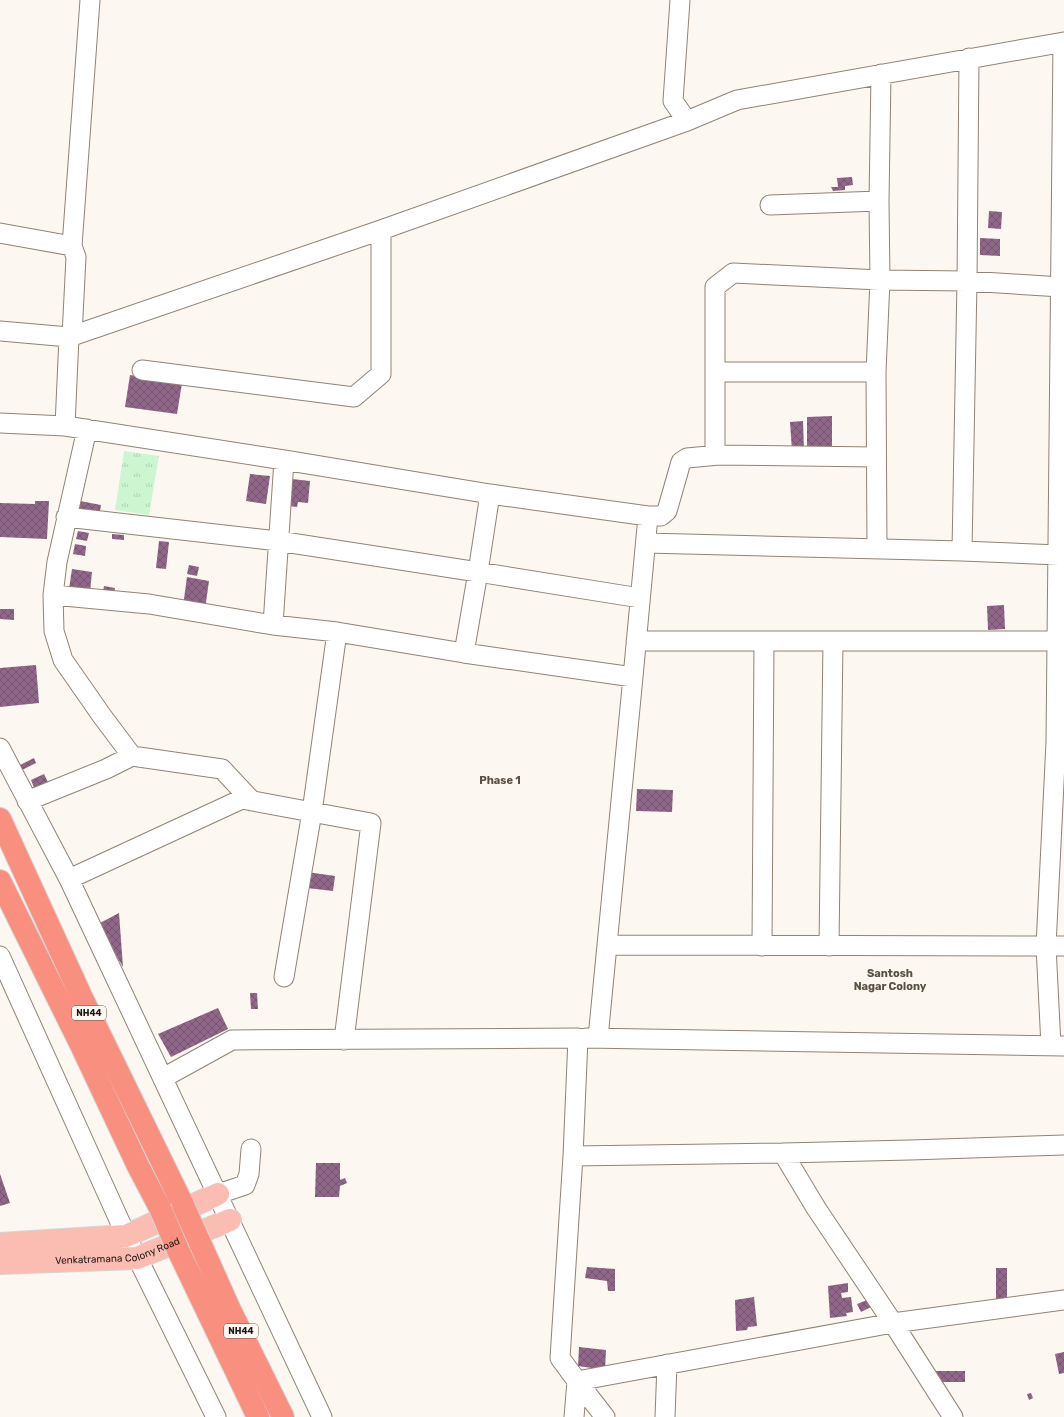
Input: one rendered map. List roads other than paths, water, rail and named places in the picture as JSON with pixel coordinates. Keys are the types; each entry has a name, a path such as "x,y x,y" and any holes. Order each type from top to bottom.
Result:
{"highway":[{"name":"NH44","path":"0,819 82,998 183,1205 230,1310 283,1417"},
{"name":"NH44","path":"0,881 81,1045 138,1166 160,1208 178,1250 258,1417"}],"main road":[{"path":"0,1244 126,1236 218,1194"},
{"name":"Venkatramana Colony Road","path":"0,1263 137,1258 230,1220"}],"street":[{"path":"65,426 76,257 72,246 90,0"},
{"path":"680,0 673,101 687,121"},
{"path":"0,331 70,336 381,230 687,121 737,100 1064,42 1061,287 1062,374 1059,555 1061,641 1060,742 1055,946 1057,1046 598,1038 232,1040 163,1078"},
{"path":"962,551 969,58"},
{"path":"876,549 876,372 880,280 879,201 881,74"},
{"path":"770,205 879,201"},
{"path":"142,370 354,397 381,374 381,230"},
{"path":"0,233 72,246"},
{"path":"719,455 715,455 715,287 733,273 880,280 967,281 1061,287"},
{"path":"715,372 876,372"},
{"path":"0,423 65,426 87,429 490,494 648,516 661,516 667,511 681,462 687,458 719,455 876,457"},
{"path":"87,429 57,562 53,594 54,631 63,660 132,756"},
{"path":"273,625 284,460"},
{"path":"464,653 490,494"},
{"path":"598,1038 648,516"},
{"path":"66,517 278,541 640,598"},
{"path":"646,543 1059,555"},
{"path":"53,594 149,604 273,625 337,632 464,653 633,678"},
{"path":"284,977 312,812 337,632"},
{"path":"636,641 1061,641"},
{"path":"762,946 764,641"},
{"path":"829,946 833,641"},
{"path":"0,748 26,800 69,879 322,1417"},
{"path":"26,800 106,769 132,756 222,769 252,801"},
{"path":"69,879 242,800 371,823 344,1040"},
{"path":"607,945 1055,946"},
{"path":"0,956 126,1236 216,1417"},
{"path":"578,1038 560,1358 605,1417"},
{"path":"572,1156 783,1153 1064,1145"},
{"path":"218,1194 245,1185 249,1174 252,1149"},
{"path":"783,1153 816,1208 893,1323 953,1417"},
{"path":"577,1381 893,1323 1064,1300"},
{"path":"664,1417 667,1364"},
{"path":"574,1417 577,1381"}],"district":[{"name":"Phase 1","path":"500,780"},
{"name":"Santosh Nagar Colony","path":"890,979"}]}
